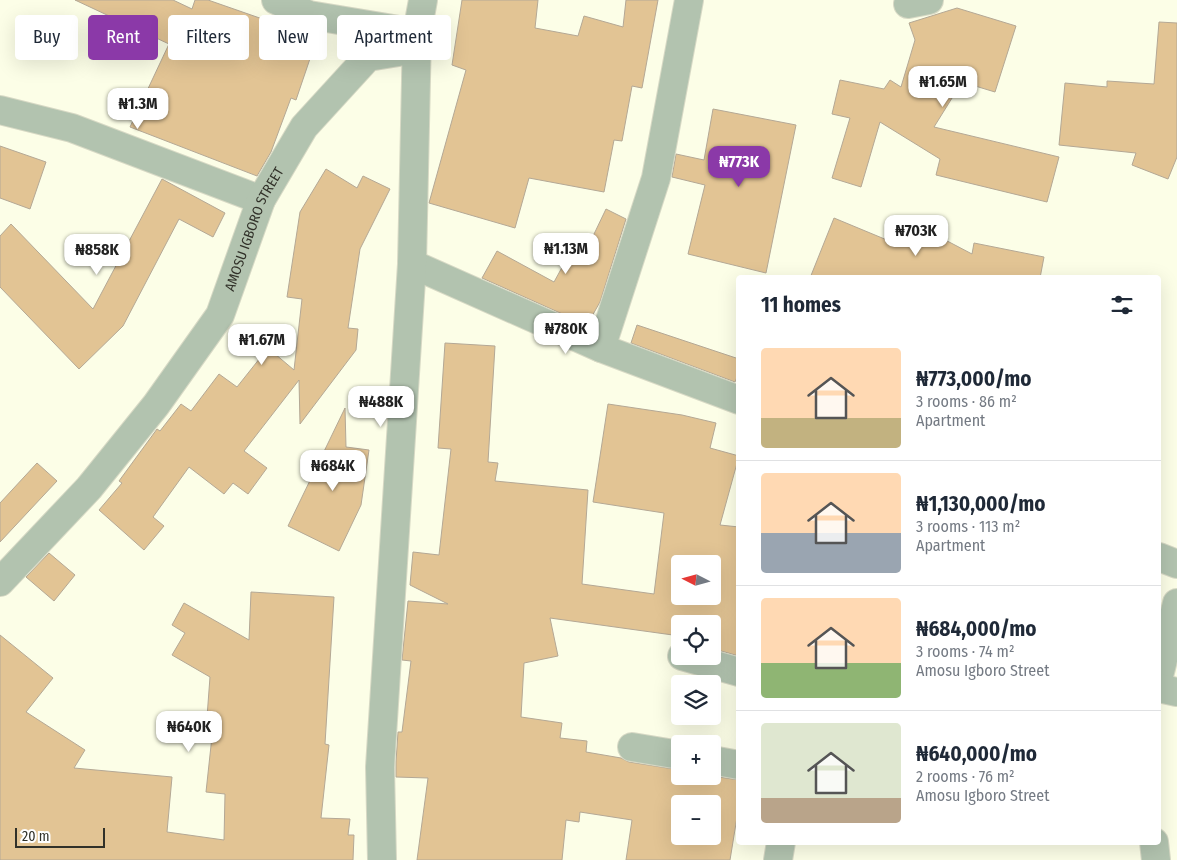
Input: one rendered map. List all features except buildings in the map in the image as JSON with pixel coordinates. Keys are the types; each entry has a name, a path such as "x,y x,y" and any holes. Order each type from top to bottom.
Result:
{"street":[{"path":"276,0 308,15 337,22"},
{"path":"421,15 423,0"},
{"path":"601,348 656,178 689,0"},
{"name":"AMOSU IGBORO STREET","path":"0,582 89,488 156,405 220,316 261,200 304,127 365,60"},
{"path":"382,860 380,768 412,264 417,60"},
{"path":"0,110 72,128 261,200"},
{"path":"412,264 601,348 736,399"},
{"path":"1161,558 1177,564"},
{"path":"1161,668 1177,603"},
{"path":"714,665 736,671"},
{"path":"1161,688 1177,692"},
{"path":"632,746 671,753"},
{"path":"721,762 736,764"},
{"path":"778,860 780,845"},
{"path":"1154,845 1156,860"}]}
